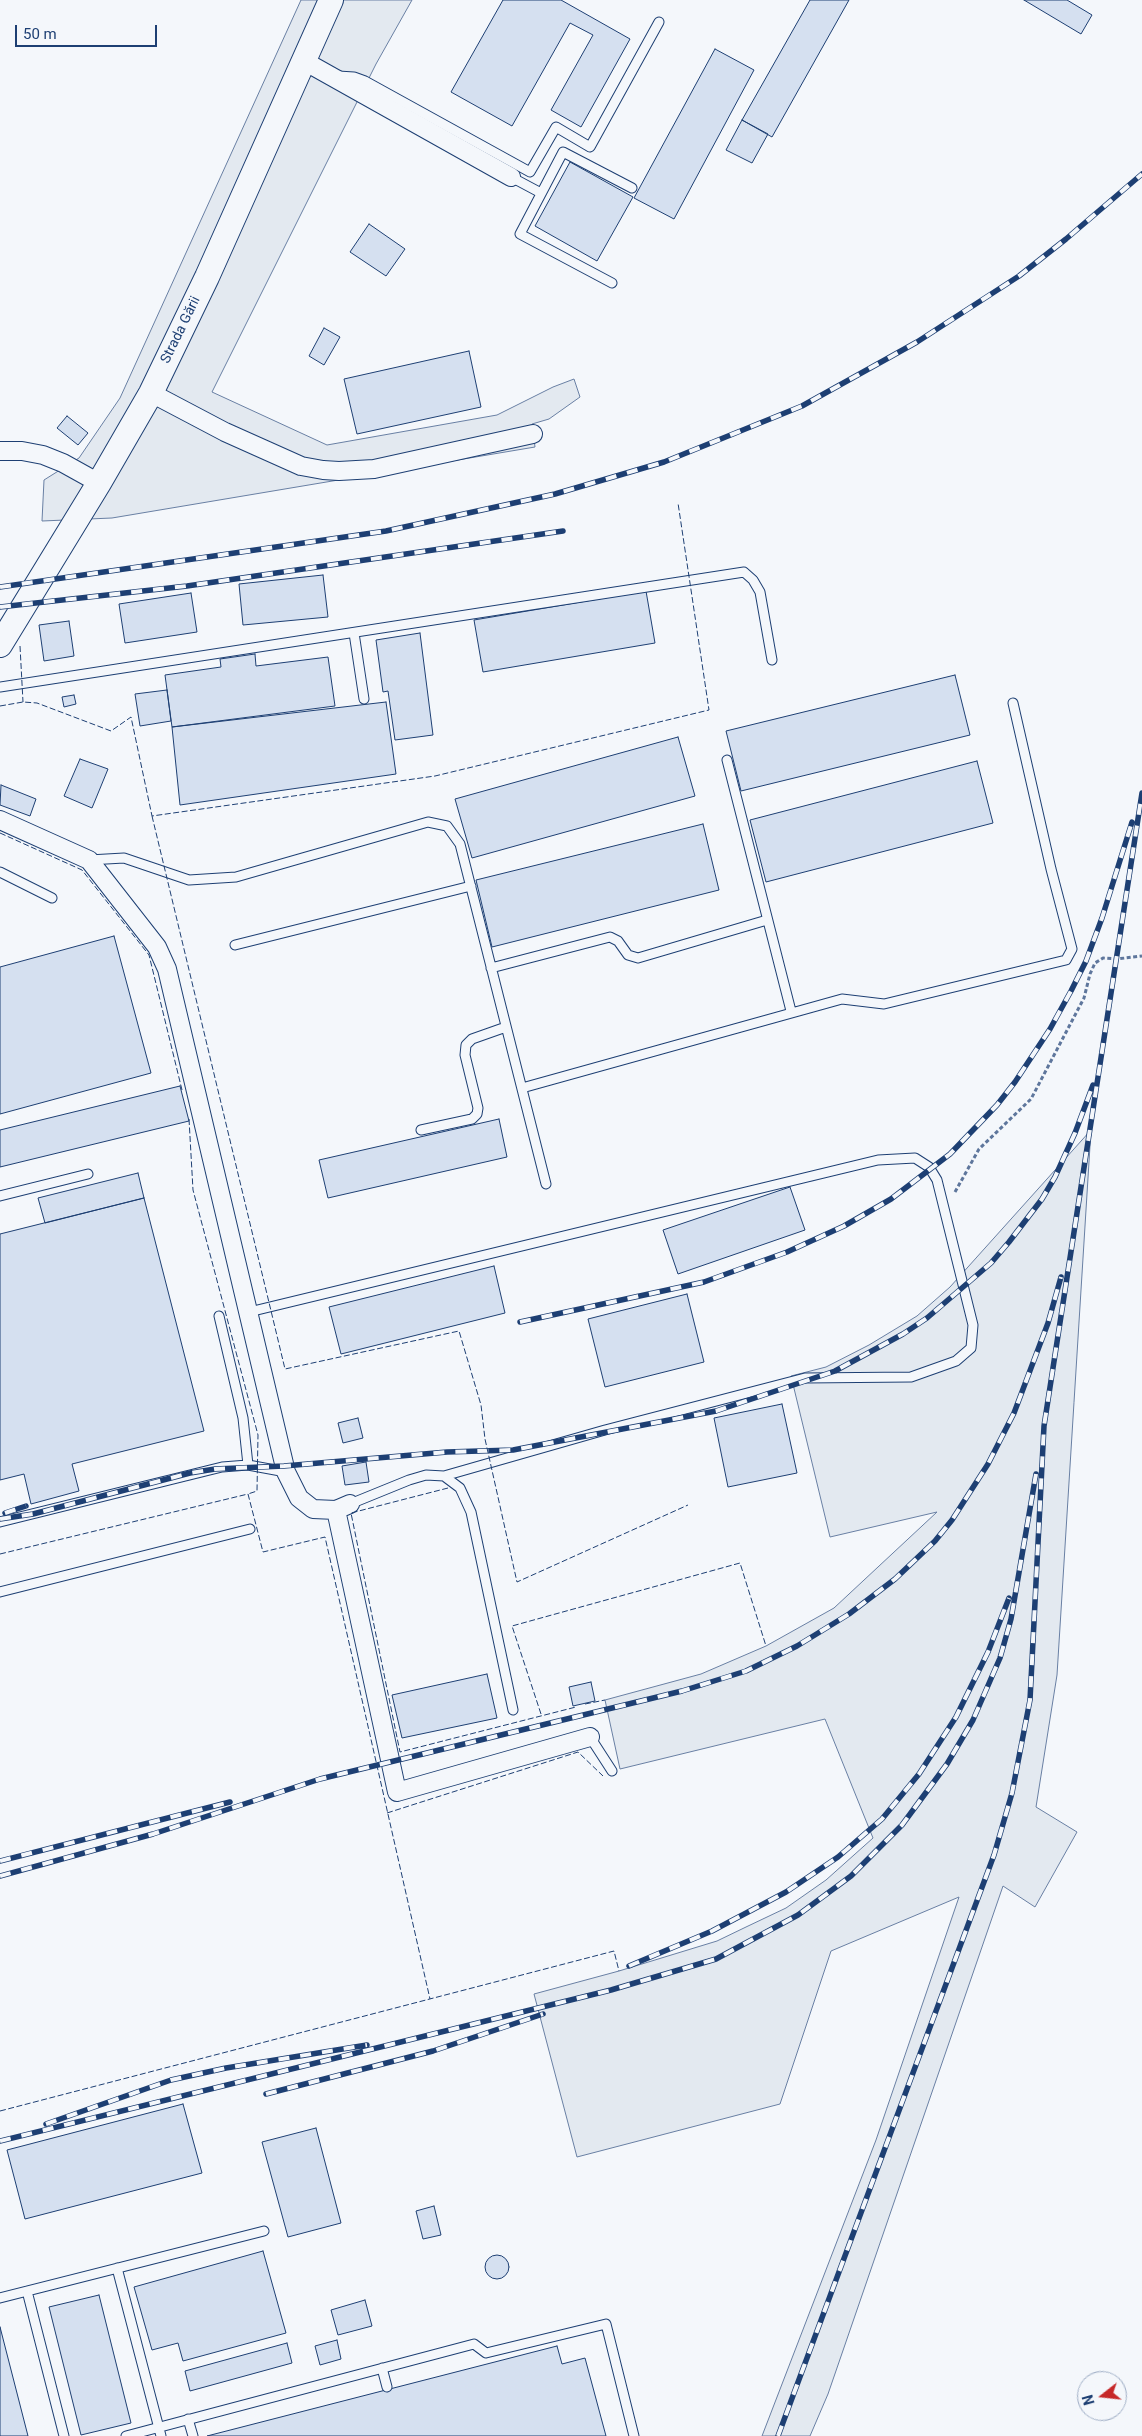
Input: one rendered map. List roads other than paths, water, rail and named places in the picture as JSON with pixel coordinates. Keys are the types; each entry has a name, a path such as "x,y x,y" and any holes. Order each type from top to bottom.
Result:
{"main road":[{"name":"Strada Gării","path":"0,645 99,483 150,393 207,277 331,0"}],"street":[{"path":"304,62 511,176"},
{"path":"150,393 225,432 301,466 323,470 374,469 534,434"},
{"path":"0,451 22,451 43,455 64,463 99,483"},
{"path":"0,820 89,860 157,947 167,969 286,1472 294,1491 303,1502 320,1510 343,1507 397,1792 590,1737"}],"lane":[{"path":"331,76 354,77 366,81 530,172 556,127 590,147 659,22"},
{"path":"612,284 520,234 564,152 632,188"},
{"path":"511,176 542,193"},
{"path":"0,687 744,572 753,580 760,592 772,660"},
{"path":"354,633 364,699"},
{"path":"522,1088 842,999 884,1004 1066,960 1070,956 1072,949 1051,869 1013,703"},
{"path":"727,760 791,1012"},
{"path":"89,860 124,858 189,880 236,877 428,822 447,826 460,844 546,1184"},
{"path":"0,872 52,898"},
{"path":"235,945 470,886"},
{"path":"491,968 610,937 618,941 628,955 638,958 767,920"},
{"path":"421,1130 472,1119 477,1114 478,1108 465,1055 466,1046 472,1039 506,1027"},
{"path":"248,1312 878,1160 916,1158 929,1167 937,1180 973,1325 971,1348 956,1360 911,1377 806,1378 605,1430 444,1476 426,1475 343,1507"},
{"path":"0,1196 88,1174"},
{"path":"219,1316 243,1418 248,1465"},
{"path":"0,1522 222,1467 248,1465 286,1472"},
{"path":"444,1476 460,1488 471,1512 513,1710"},
{"path":"0,1592 250,1529"},
{"path":"590,1737 612,1771"},
{"path":"0,2298 264,2231"},
{"path":"118,2268 160,2432"},
{"path":"28,2291 64,2436"},
{"path":"126,2436 160,2432 188,2419 474,2344 486,2353 606,2324 634,2436"},
{"path":"382,2368 387,2387"},
{"path":"188,2419 192,2436"}],"railway":[{"path":"0,587 386,531 555,494 664,462 802,406 917,342 1019,276 1066,239 1142,174"},
{"path":"0,607 187,586 563,531"},
{"path":"778,2436 994,1855 1012,1793 1030,1700 1044,1426 1142,793"},
{"path":"520,1322 704,1282 787,1252 844,1226 891,1199 950,1154 997,1105 1015,1082 1050,1029 1071,991 1086,961 1102,918 1132,822"},
{"path":"0,1519 33,1514 190,1473 215,1469 284,1466 447,1452 513,1450 716,1411 835,1371 903,1334 927,1318 991,1263 1042,1199 1055,1177 1075,1133 1093,1085"},
{"path":"0,1876 153,1834 320,1779 682,1691 746,1671 797,1646 849,1614 895,1579 935,1541 952,1520 988,1464 1014,1413 1048,1323 1061,1277"},
{"path":"0,2141 611,1990 716,1959 798,1915 851,1876 902,1825 947,1764 973,1720 1000,1658 1011,1619 1036,1474"},
{"path":"5,1513 26,1506"},
{"path":"629,1966 712,1931 786,1892 838,1857 882,1819 919,1774 956,1717 988,1652 1009,1598"},
{"path":"0,1861 230,1802"},
{"path":"266,2094 433,2051 543,2014"},
{"path":"46,2124 171,2080 226,2068 367,2045"}]}
